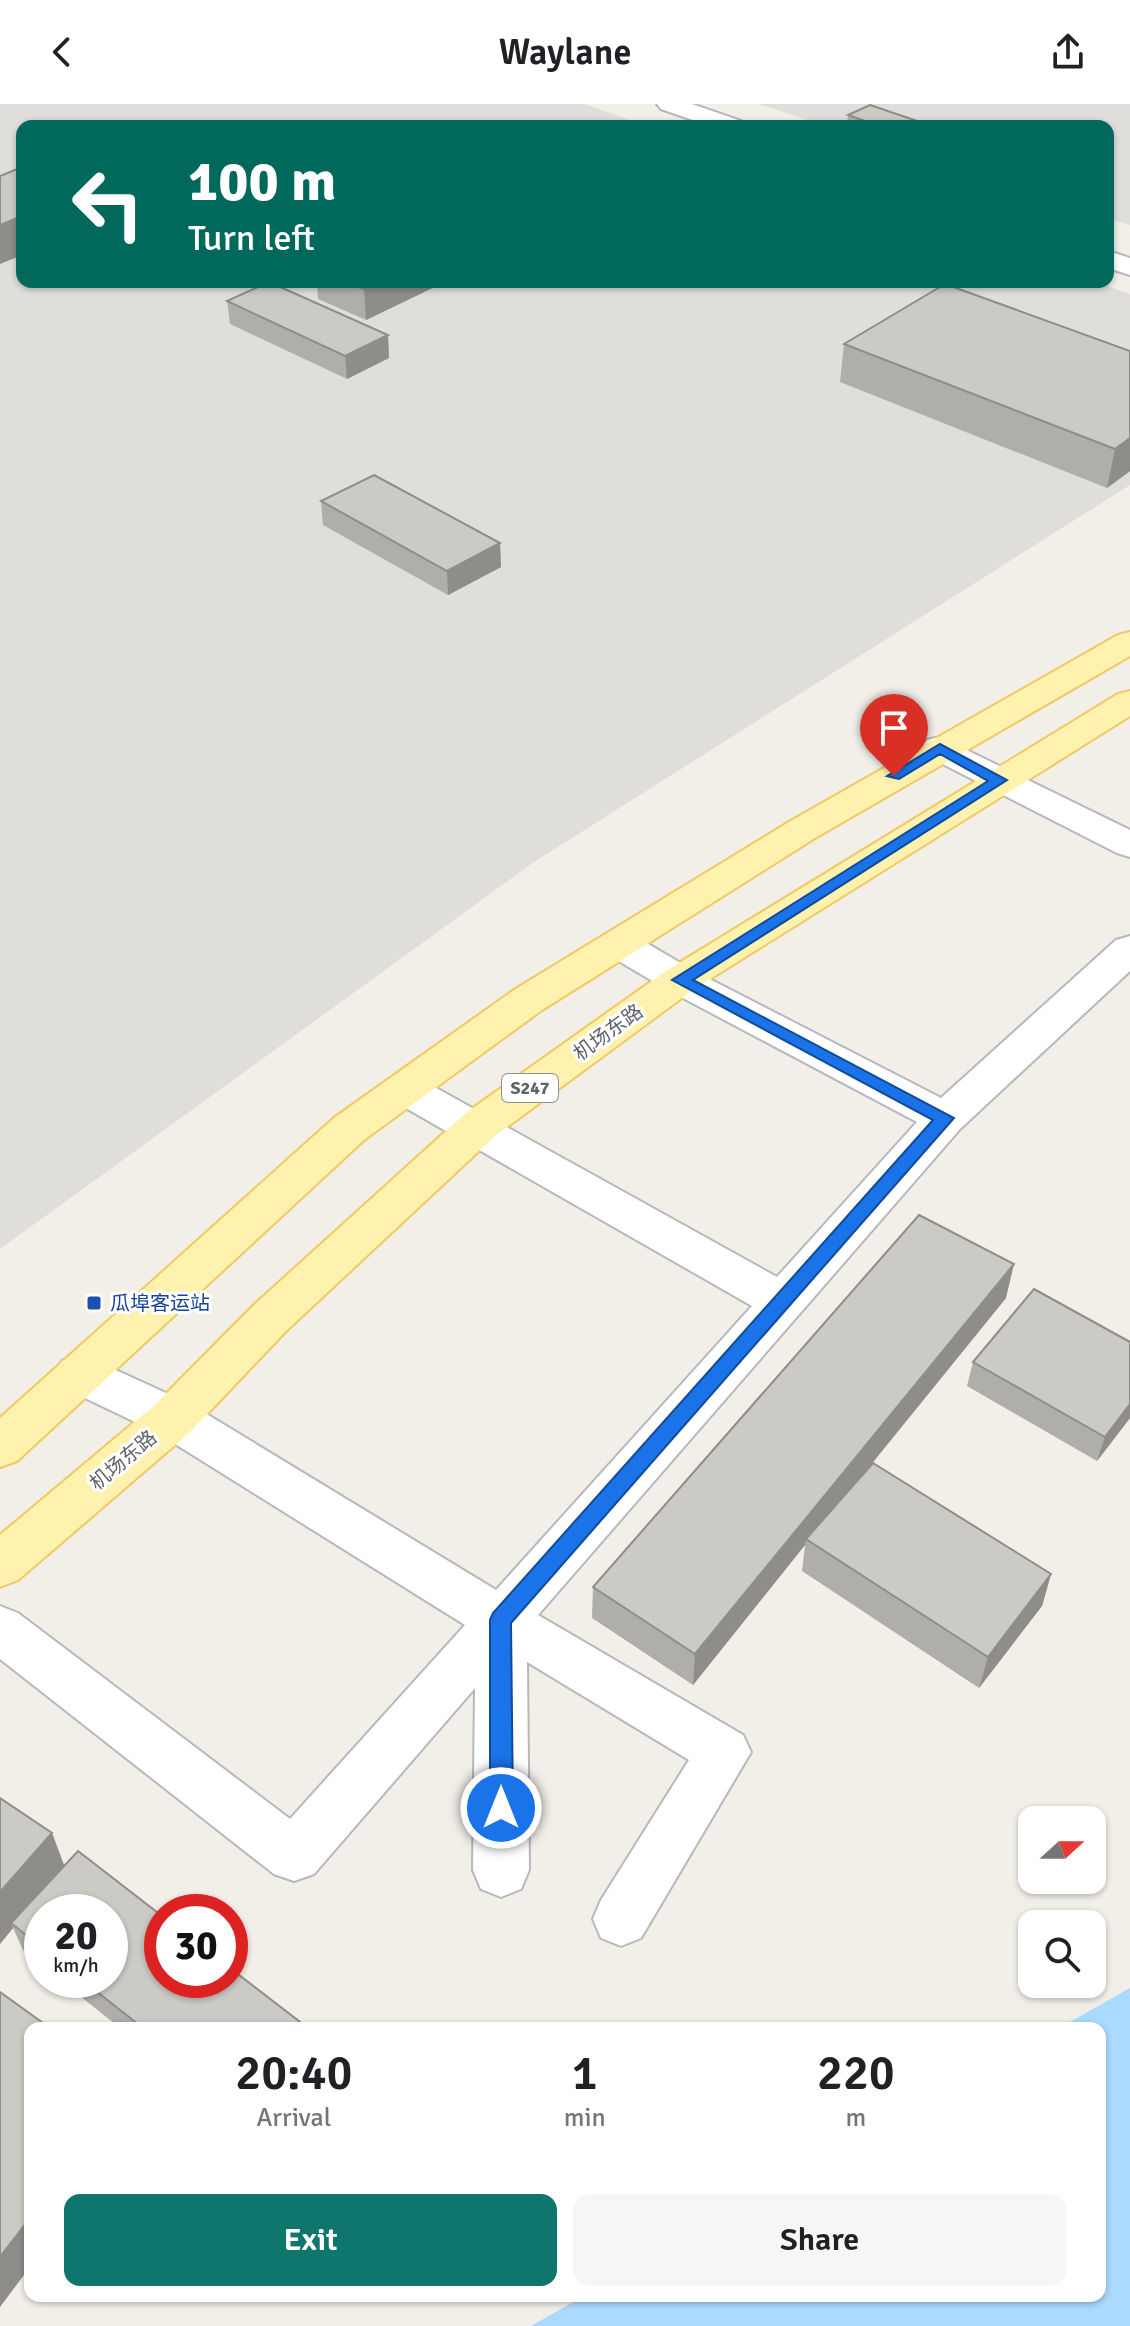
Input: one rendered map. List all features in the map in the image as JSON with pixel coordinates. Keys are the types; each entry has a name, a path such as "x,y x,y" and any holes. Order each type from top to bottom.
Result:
{"main road":[{"path":"0,1447 349,1129 528,1000 940,748 1130,642"},
{"name":"机场东路","path":"0,1565 173,1418 270,1318 473,1130 680,980 1130,701"}],"street":[{"path":"669,104 716,120"},
{"path":"940,748 1130,845"},
{"path":"619,944 680,980 945,1118"},
{"path":"0,1629 294,1855 945,1118 1130,949"},
{"path":"405,1089 783,1302"},
{"path":"79,1374 173,1418 501,1620 724,1752 621,1919"},
{"path":"501,1620 501,1870"}],"shaded area":[{"path":"0,104 584,104 630,120 16,120 16,288 1113,288 1130,294 1130,485 534,862 0,1249"},
{"path":"759,104 1130,104 1130,225 1114,220 1114,120 808,120"}],"water":[{"path":"1130,1988 1130,2326 531,2326 573,2302 1106,2302 1106,2022 1070,2022"}],"building":[{"path":"870,105 914,120 862,120 848,115"},
{"path":"16,169 16,218 0,225 0,176"},
{"path":"256,288 282,288 388,335 345,356 227,301"},
{"path":"938,288 956,288 1130,351 1130,438 1115,449 844,344"},
{"path":"374,475 500,543 447,571 321,501"},
{"path":"919,1215 1014,1264 695,1654 593,1587"},
{"path":"1034,1289 1130,1342 1130,1404 1105,1437 973,1362"},
{"path":"873,1463 1051,1574 988,1657 806,1539"},
{"path":"0,1798 52,1833 0,1892"},
{"path":"78,1851 144,1902 144,1998 248,1998 248,1982 300,2022 135,2022 105,1998 128,1998 128,1894 38,1894"},
{"path":"24,1909 24,1933 11,1923"},
{"path":"0,1992 42,2022 24,2022 24,2226 0,2257"}],"place":[{"name":"瓜埠客运站","path":"94,1303"}],"route":[{"path":"501,1808 501,1620 945,1118 680,980 999,780 940,748 894,776"}]}
